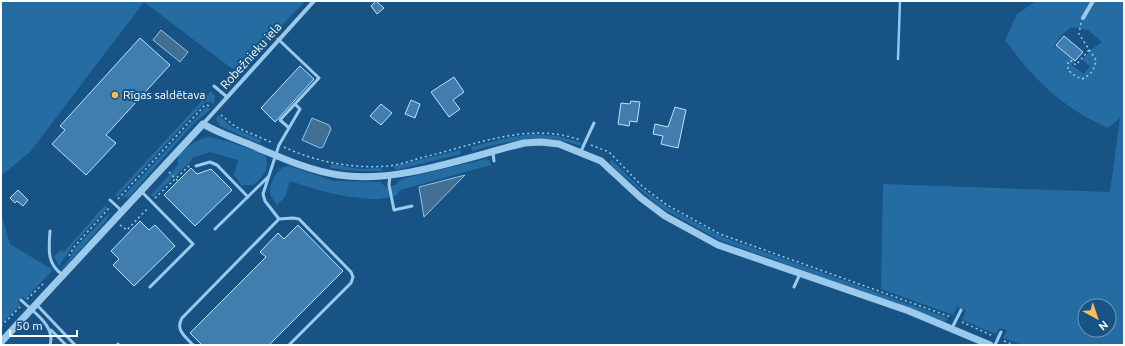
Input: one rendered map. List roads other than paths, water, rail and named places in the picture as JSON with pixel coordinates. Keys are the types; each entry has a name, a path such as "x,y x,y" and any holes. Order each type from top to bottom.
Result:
{"street":[{"name":"Robežnieku iela","path":"202,124 314,1"},
{"path":"1083,18 1093,1"},
{"path":"1,342 202,124 216,131 319,171 340,175 390,175 413,171 524,143 541,142 559,144 581,151 601,161 642,198 679,224 718,245 952,328 990,345"}],"lane":[{"path":"278,39 319,78 296,105 280,120 288,127"},
{"path":"214,86 227,97"},
{"path":"279,219 265,201 263,194 277,155 279,145 288,127 300,109 296,105"},
{"path":"581,151 594,123"},
{"path":"492,151 494,161"},
{"path":"196,166 210,162 217,165 248,197"},
{"path":"390,175 389,185 394,210 412,206"},
{"path":"215,229 269,176"},
{"path":"141,191 193,244 150,287"},
{"path":"110,200 122,211"},
{"path":"193,345 179,330 178,324 182,318 279,219 293,218 299,219 351,272 353,277 351,283 289,345"},
{"path":"50,231 48,250 51,263 63,275"},
{"path":"794,287 800,274"},
{"path":"22,301 34,307 75,345"},
{"path":"34,307 50,329 66,345"},
{"path":"952,328 961,310"},
{"path":"50,329 53,338 50,345"},
{"path":"995,345 1001,332"}],"waterway":[{"path":"898,59 900,1"}],"place":[{"name":"Rīgas saldētava","path":"115,95"}]}
